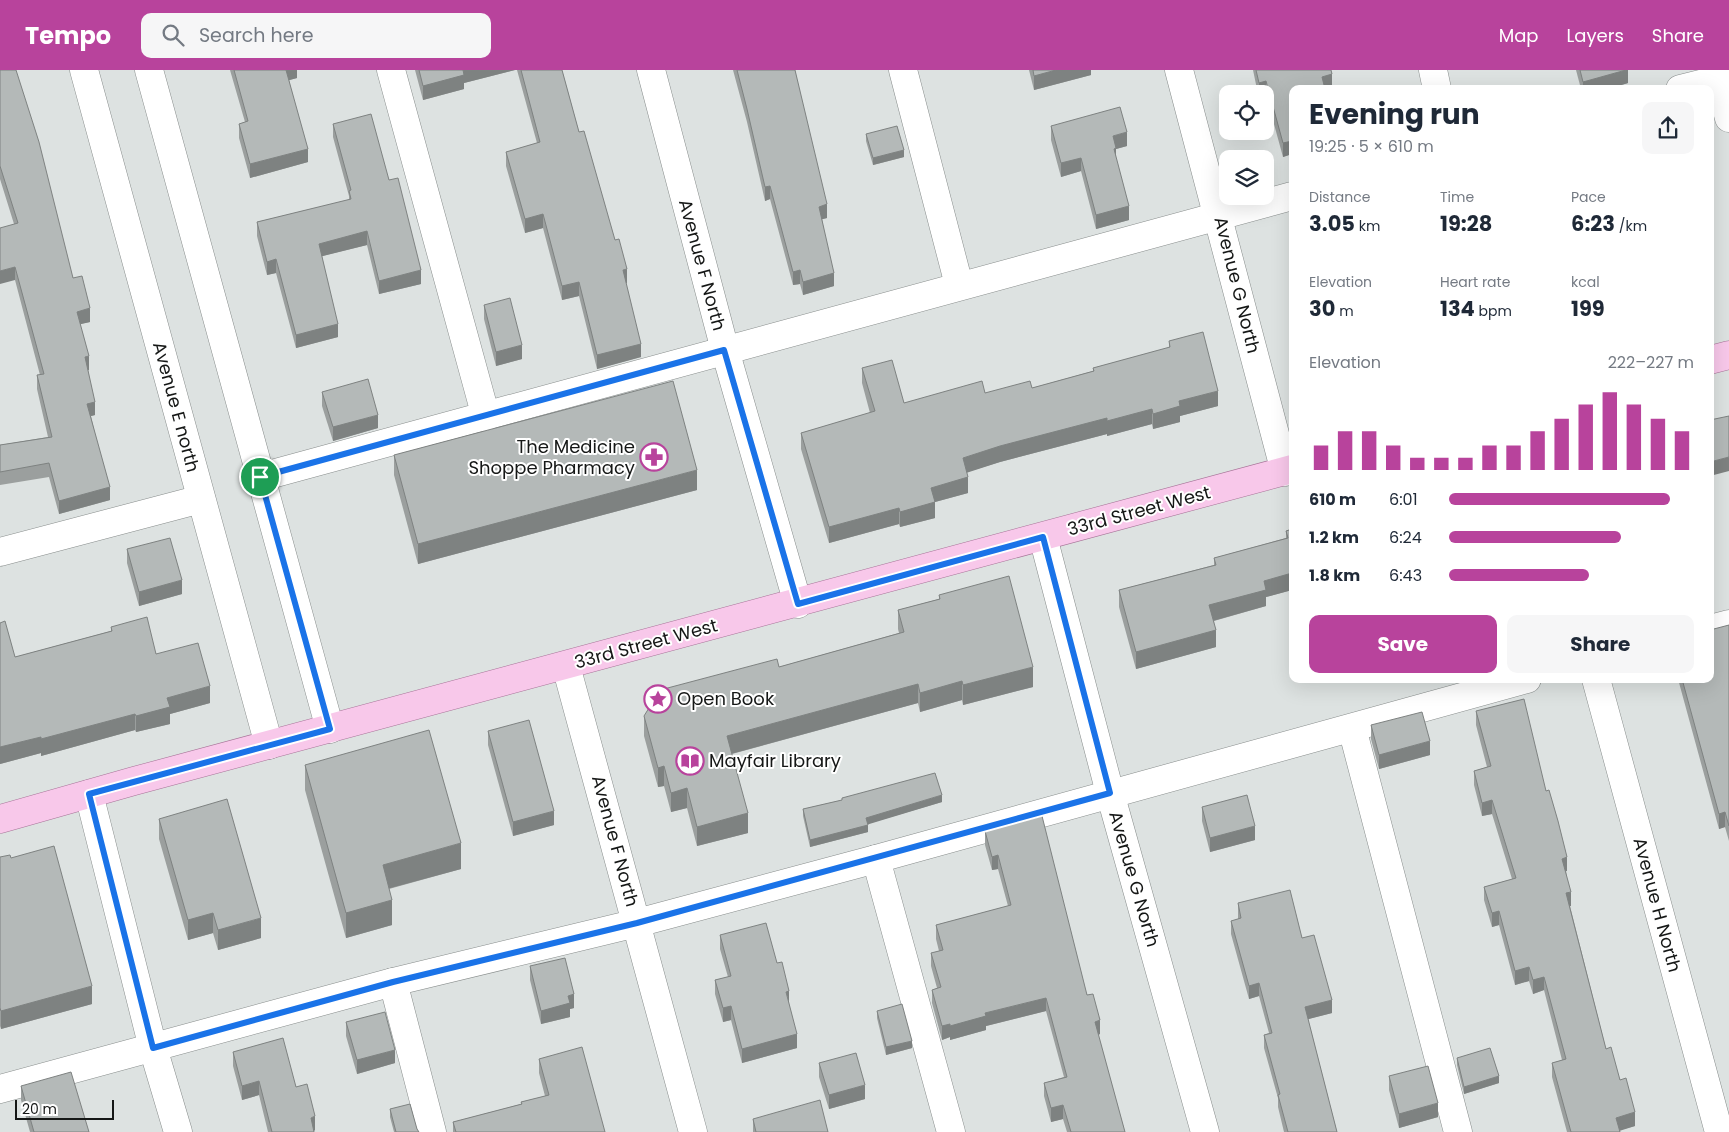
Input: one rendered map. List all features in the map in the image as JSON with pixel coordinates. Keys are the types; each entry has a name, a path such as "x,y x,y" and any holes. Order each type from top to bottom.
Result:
{"main road":[{"path":"1714,359 1729,355"},
{"name":"33rd Street West","path":"0,819 1289,471"}],"street":[{"name":"Avenue E north","path":"84,70 269,745"},
{"path":"149,70 330,729"},
{"path":"391,70 486,417"},
{"name":"Avenue F North","path":"651,70 724,350 798,604"},
{"path":"903,70 959,285"},
{"name":"Avenue G North","path":"1179,70 1289,471"},
{"path":"1433,70 1437,85"},
{"path":"1693,85 1721,76 1729,118"},
{"path":"260,477 486,417 959,285 1219,218 1289,197"},
{"path":"0,552 201,498"},
{"name":"Avenue G North","path":"1043,537 1110,793 1205,1132"},
{"path":"1714,628 1729,624"},
{"name":"Avenue F North","path":"566,666 692,1132"},
{"path":"0,1089 393,982 637,923 876,859 1513,683"},
{"name":"Avenue H North","path":"1597,683 1718,1132"},
{"path":"1352,728 1458,1132"},
{"path":"89,794 153,1048 178,1132"},
{"path":"876,859 951,1132"},
{"path":"393,982 432,1132"}],"building":[{"path":"0,70 16,70 39,142 73,278 82,276 90,308 77,312 89,356 85,357 95,402 87,404 110,487 59,501 49,463 0,472 0,445 52,437 37,375 44,374 15,267 0,271 0,228 18,223 0,166"},
{"path":"234,70 286,70 308,149 250,164 239,124 248,121"},
{"path":"419,70 463,70 464,75 423,86"},
{"path":"521,70 562,70 579,132 584,131 615,240 619,239 627,269 623,270 641,344 597,355 579,282 562,286 543,214 525,219 506,152 540,142"},
{"path":"737,70 795,70 827,204 819,207 834,273 803,282 800,270 793,272 770,186 765,187"},
{"path":"1033,70 1056,70 1034,76"},
{"path":"1256,70 1331,70 1332,74 1322,77 1324,85 1289,85 1289,142 1283,143 1274,110 1274,85 1267,85 1266,81 1259,83"},
{"path":"1580,70 1626,70 1583,82"},
{"path":"1120,107 1127,132 1113,136 1116,148 1114,149 1129,206 1096,215 1081,158 1061,163 1051,126"},
{"path":"371,114 389,180 398,178 421,270 379,281 367,231 319,244 338,324 296,335 276,259 267,262 257,222 351,199 349,191 351,190 333,124"},
{"path":"897,126 904,150 873,158 866,134"},
{"path":"510,298 522,345 496,352 484,305"},
{"path":"1203,332 1218,391 1179,401 1180,406 1153,414 1152,409 1107,421 1107,418 1000,446 963,458 968,477 931,488 935,502 900,512 899,508 829,527 801,433 875,411 862,368 892,360 904,403 982,381 985,393 1030,381 1032,388 1094,371 1093,368 1170,347 1169,341"},
{"path":"368,379 378,415 333,427 322,392"},
{"path":"673,381 697,470 418,544 394,455"},
{"path":"1729,416 1729,457 1714,461 1714,419"},
{"path":"1289,530 1289,574 1264,581 1266,590 1209,605 1216,630 1136,652 1119,590 1216,565 1214,558 1288,538 1286,531"},
{"path":"170,538 182,580 139,592 127,549"},
{"path":"1009,576 1033,667 963,685 962,681 920,693 918,684 727,736 748,813 697,827 687,788 671,793 664,766 658,768 644,716 660,690 777,659 779,667 904,632 898,610 940,599 939,595"},
{"path":"147,617 156,654 198,643 210,686 167,698 170,707 136,716 135,714 41,739 41,737 0,747 0,623 5,621 15,657 112,631 111,627"},
{"path":"1729,625 1729,826 1725,812 1719,814 1683,683 1714,683 1714,629"},
{"path":"1524,699 1546,791 1549,790 1567,857 1562,859 1571,892 1566,893 1606,1049 1611,1047 1620,1080 1626,1078 1635,1112 1616,1118 1620,1132 1571,1132 1552,1063 1566,1059 1544,977 1533,980 1529,967 1515,971 1499,911 1492,913 1484,887 1516,878 1492,800 1482,803 1474,771 1491,766 1476,711"},
{"path":"1422,712 1430,741 1379,755 1371,725"},
{"path":"529,720 554,811 513,822 488,731"},
{"path":"429,730 461,843 383,865 392,900 346,913 305,765"},
{"path":"935,773 942,795 866,818 868,825 810,840 803,809 842,800 842,798"},
{"path":"1247,795 1255,826 1210,838 1202,807"},
{"path":"227,799 261,918 218,930 213,913 188,920 159,819"},
{"path":"1042,816 1087,995 1093,994 1100,1020 1095,1022 1125,1132 1071,1132 1063,1105 1051,1108 1044,1083 1067,1077 1046,998 985,1013 986,1016 950,1026 950,1024 942,1026 932,990 941,987 931,953 943,950 936,925 1011,905 998,855 992,857 985,831"},
{"path":"54,846 92,986 1,1011 0,857 10,855 11,858"},
{"path":"1290,890 1302,938 1314,935 1332,1000 1305,1007 1337,1132 1288,1132 1264,1035 1272,1033 1259,983 1249,986 1231,921 1241,918 1238,903"},
{"path":"766,923 777,963 782,962 789,991 786,992 797,1034 742,1049 731,1006 723,1008 715,980 731,976 720,935"},
{"path":"565,958 574,994 568,996 570,1003 541,1011 530,966"},
{"path":"902,1004 912,1041 886,1047 877,1011"},
{"path":"385,1012 395,1050 357,1060 346,1022"},
{"path":"283,1038 296,1087 307,1084 315,1116 311,1118 314,1132 272,1132 259,1081 242,1086 233,1052"},
{"path":"582,1047 605,1132 456,1132 453,1122 549,1095 539,1059"},
{"path":"1490,1048 1499,1076 1464,1087 1457,1058"},
{"path":"856,1053 865,1085 829,1095 819,1063"},
{"path":"1428,1066 1438,1103 1399,1114 1389,1076"},
{"path":"71,1072 89,1132 34,1132 21,1086"},
{"path":"820,1100 828,1132 756,1132 753,1119"},
{"path":"410,1104 419,1132 396,1132 390,1109"}],"place":[{"name":"The Medicine Shoppe Pharmacy","path":"654,457"},
{"name":"Open Book","path":"658,699"},
{"name":"Mayfair Library","path":"690,761"}],"route":[{"path":"724,350 798,604 1043,537 1110,793 876,859 637,923 393,982 153,1048 89,794 330,729 260,477 486,417 724,350"}]}
